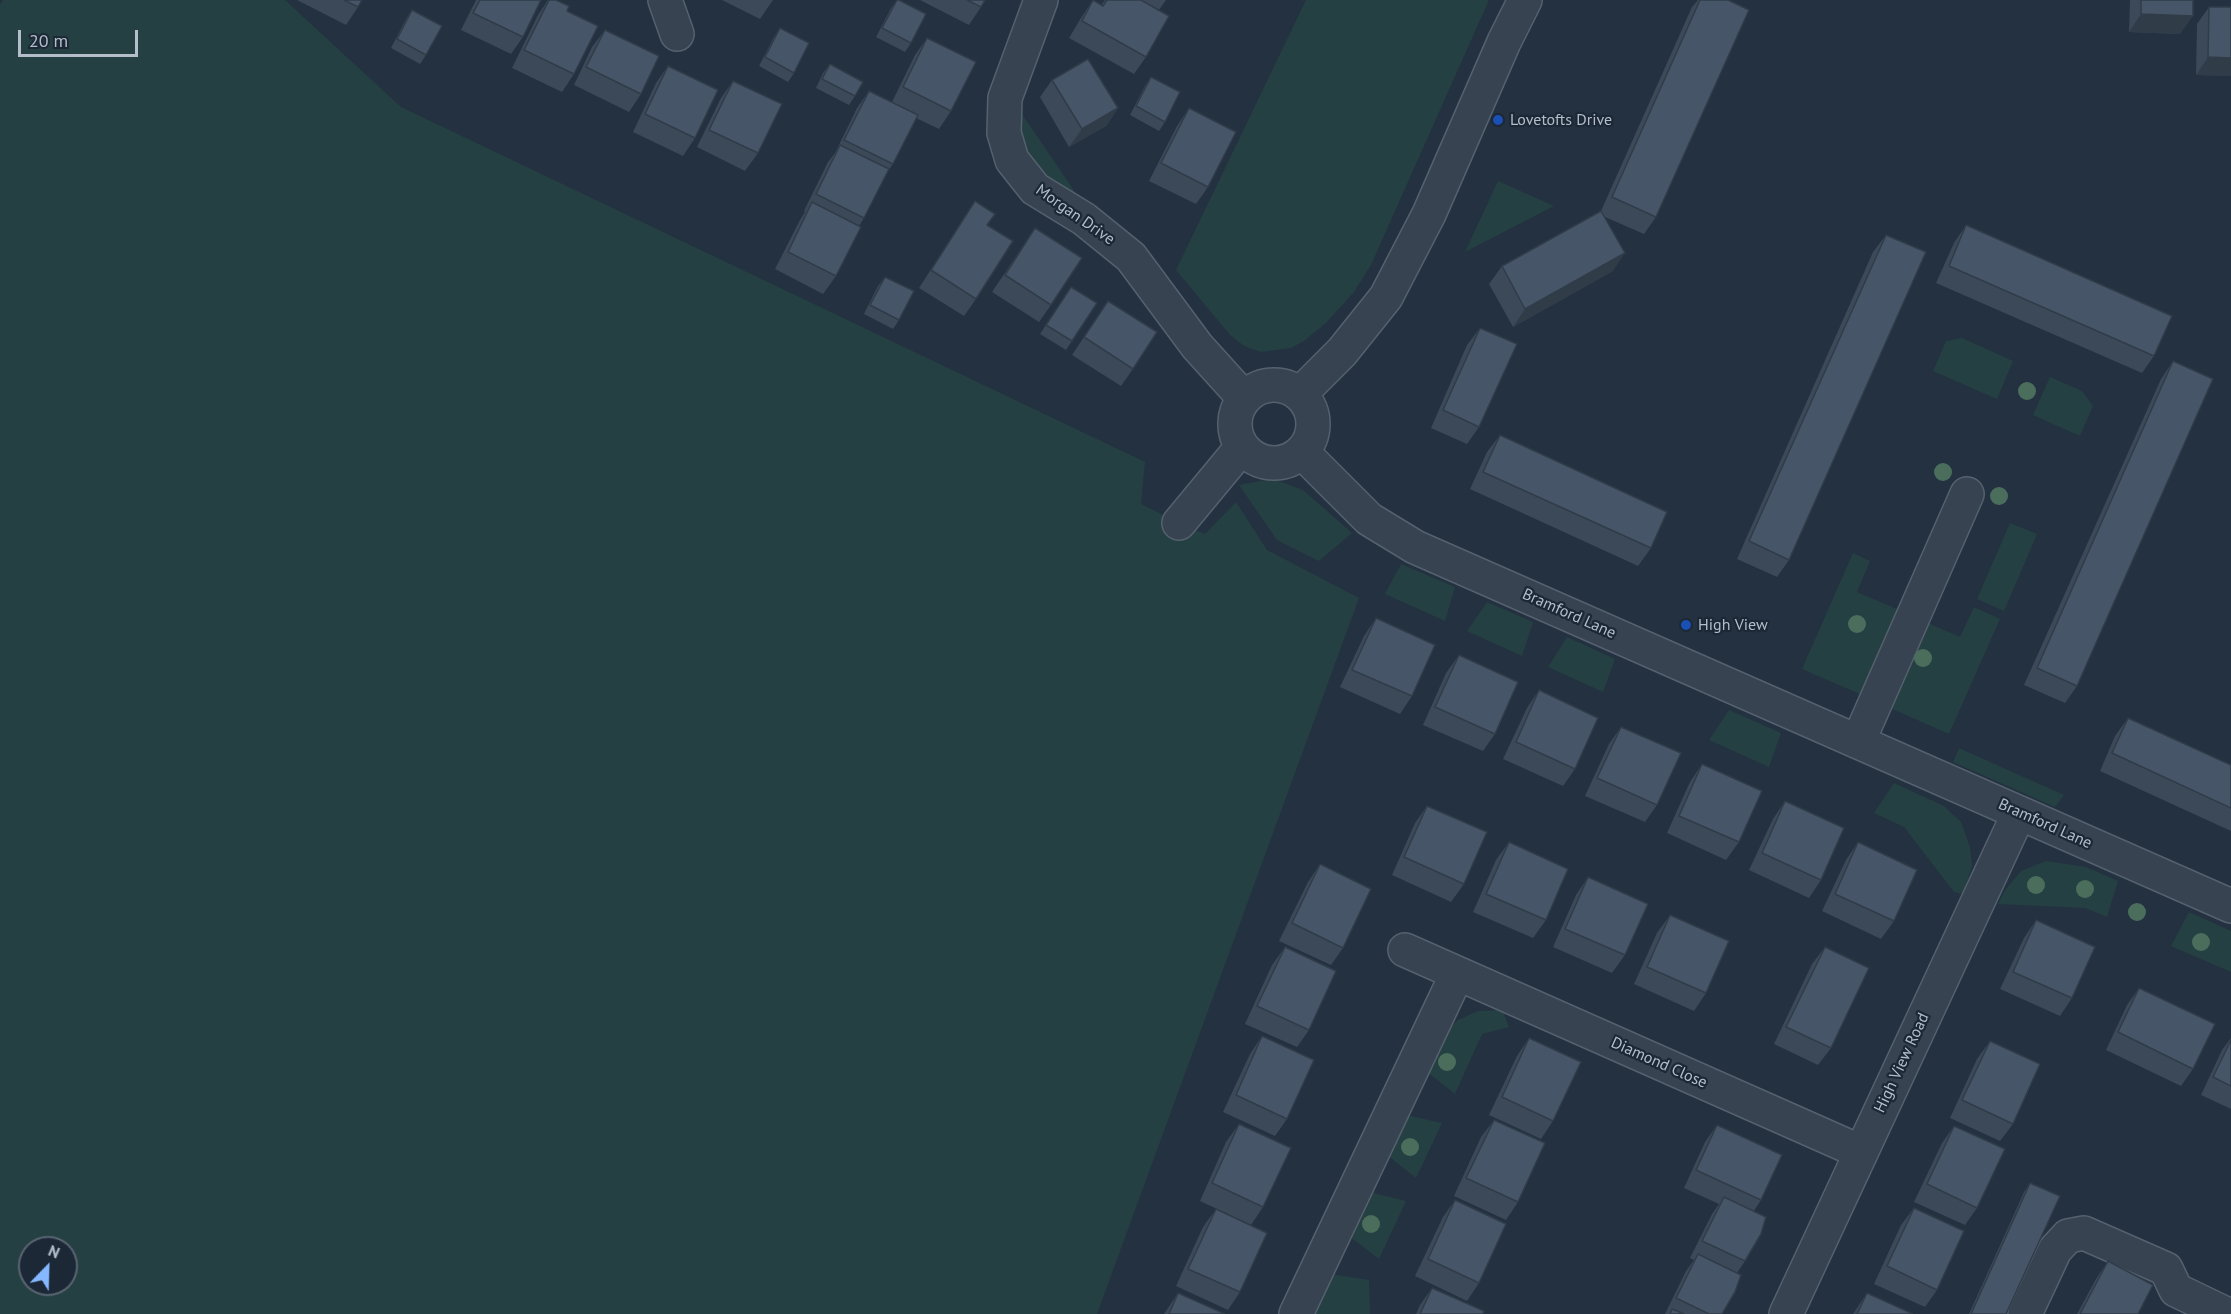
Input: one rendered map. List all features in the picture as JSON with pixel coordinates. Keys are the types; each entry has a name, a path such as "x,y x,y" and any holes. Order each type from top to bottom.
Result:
{"street":[{"path":"664,0 677,34"},
{"name":"Morgan Drive","path":"1041,0 1005,98 1004,133 1012,159 1035,189 1092,225 1131,257 1197,346 1244,398"},
{"path":"1300,394 1342,352 1386,297 1429,214 1504,42 1525,0"},
{"path":"1278,384 1300,394 1312,413 1313,433 1302,452 1285,463 1268,463 1253,458 1242,447 1234,428 1237,410 1244,398 1259,388 1278,384"},
{"path":"1179,523 1242,447"},
{"name":"Bramford Lane","path":"1302,452 1369,519 1415,548 2231,906"},
{"path":"1858,742 1967,494"},
{"name":"High View Road","path":"1786,1314 2019,813"},
{"name":"Diamond Close","path":"1405,950 1861,1152"},
{"path":"1296,1314 1457,974"},
{"path":"2025,1314 2055,1250 2061,1242 2076,1233 2094,1236 2166,1269 2176,1290 2216,1312"}],"green space":[{"path":"3,0 285,0 401,107 1145,462 1141,504 1179,523 1205,534 1236,502 1267,550 1359,598 1097,1314 0,1314 0,5"},
{"path":"1306,0 1489,0 1371,265 1354,292 1326,323 1304,341 1291,348 1261,352 1244,346 1230,335 1176,270"},
{"path":"1020,111 1077,195 1049,178 1032,159 1021,137"},
{"path":"1498,181 1554,206 1465,252"},
{"path":"1962,338 2013,361 1997,399 1933,371 1946,341"},
{"path":"2050,377 2082,391 2093,406 2080,436 2033,415"},
{"path":"1266,480 1279,481 1303,490 1352,533 1319,561 1277,540 1239,485"},
{"path":"2010,523 2037,534 2004,611 1977,599"},
{"path":"1853,553 1870,561 1857,592 1904,612 1862,695 1802,669"},
{"path":"1401,564 1455,587 1445,621 1385,594"},
{"path":"1487,602 1533,622 1522,656 1467,631"},
{"path":"1974,607 2000,619 1949,734 1888,707 1923,621 1960,637"},
{"path":"1567,637 1615,659 1603,692 1548,667"},
{"path":"1729,710 1781,733 1769,767 1709,740"},
{"path":"1959,748 2064,795 2055,807 1953,762"},
{"path":"1894,783 1944,806 1961,822 1970,847 1972,866 1963,894 1954,892 1904,827 1874,813"},
{"path":"2046,861 2086,867 2118,881 2107,917 2085,908 1998,904 2005,890 2021,871"},
{"path":"2189,912 2231,931 2231,972 2171,946"},
{"path":"1502,1010 1509,1027 1482,1034 1455,1094 1427,1072 1450,1028 1458,1020 1478,1011"},
{"path":"1406,1115 1442,1123 1416,1178 1387,1155"},
{"path":"1370,1192 1406,1201 1379,1259 1349,1236"},
{"path":"1331,1274 1369,1280 1370,1314 1312,1314"}],"building":[{"path":"344,0 362,0 358,7"},
{"path":"480,0 541,0 523,37 473,13"},
{"path":"549,0 556,0 569,6 567,11 598,26 574,74 524,50"},
{"path":"897,0 926,14 911,43 882,28"},
{"path":"967,0 985,0 981,7"},
{"path":"1093,0 1103,6 1107,0 1141,0 1169,16 1146,57 1082,21"},
{"path":"1700,0 1728,0 1749,10 1656,217 1612,197"},
{"path":"2141,0 2193,0 2193,16 2141,14"},
{"path":"2209,7 2231,7 2231,58 2208,57"},
{"path":"412,10 442,26 426,55 397,39"},
{"path":"780,28 809,43 794,73 765,57"},
{"path":"605,30 659,56 641,94 586,67"},
{"path":"927,38 976,62 951,111 903,87"},
{"path":"1088,59 1118,108 1082,129 1052,80"},
{"path":"830,64 863,82 855,96 822,79"},
{"path":"668,66 718,90 695,138 645,114"},
{"path":"1151,77 1180,92 1165,122 1136,106"},
{"path":"733,81 782,104 758,153 709,130"},
{"path":"869,91 918,115 893,164 844,140"},
{"path":"1189,108 1236,132 1208,187 1161,163"},
{"path":"840,145 889,169 864,218 816,194"},
{"path":"975,201 995,214 987,225 1013,241 976,299 931,270"},
{"path":"812,202 861,227 836,276 788,252"},
{"path":"1601,211 1625,253 1525,309 1502,266"},
{"path":"1966,225 2172,316 2154,356 1949,266"},
{"path":"1035,228 1082,258 1051,305 1005,275"},
{"path":"1886,235 1926,252 1789,560 1749,541"},
{"path":"885,277 914,291 899,320 870,305"},
{"path":"1071,287 1097,303 1072,341 1046,325"},
{"path":"1108,301 1157,332 1133,369 1084,337"},
{"path":"1480,328 1517,344 1479,427 1443,410"},
{"path":"2173,361 2213,379 2077,686 2037,668"},
{"path":"1500,435 1667,512 1651,548 1483,472"},
{"path":"1376,618 1435,645 1412,696 1352,670"},
{"path":"1459,655 1518,682 1495,734 1435,707"},
{"path":"1539,690 1598,718 1575,769 1516,742"},
{"path":"2128,718 2231,765 2231,808 2112,753"},
{"path":"1621,727 1681,753 1657,805 1597,778"},
{"path":"1702,764 1762,791 1739,842 1679,816"},
{"path":"1785,801 1844,828 1821,880 1762,853"},
{"path":"1427,806 1487,832 1464,884 1404,857"},
{"path":"1509,842 1568,869 1546,920 1486,894"},
{"path":"1858,842 1917,870 1894,921 1835,894"},
{"path":"1320,864 1371,889 1343,948 1292,923"},
{"path":"1588,877 1648,904 1625,955 1565,929"},
{"path":"1670,915 1729,941 1706,993 1647,967"},
{"path":"2036,920 2095,947 2072,998 2013,972"},
{"path":"1285,947 1336,971 1309,1030 1257,1006"},
{"path":"1825,947 1869,968 1831,1048 1786,1027"},
{"path":"2139,988 2215,1024 2193,1069 2118,1032"},
{"path":"1262,1036 1314,1060 1287,1119 1236,1095"},
{"path":"1529,1038 1581,1062 1553,1121 1502,1097"},
{"path":"2231,1040 2231,1086 2213,1077"},
{"path":"1990,1041 2040,1064 2013,1124 1962,1100"},
{"path":"1494,1120 1545,1143 1518,1202 1466,1178"},
{"path":"1239,1124 1291,1148 1263,1207 1212,1183"},
{"path":"1717,1125 1782,1155 1761,1200 1696,1170"},
{"path":"1954,1126 2005,1149 1977,1208 1927,1184"},
{"path":"2030,1183 2060,1196 2006,1314 1971,1314"},
{"path":"1724,1197 1766,1217 1761,1234 1745,1261 1702,1241"},
{"path":"1455,1200 1506,1224 1479,1283 1428,1259"},
{"path":"1914,1208 1964,1231 1937,1290 1887,1266"},
{"path":"1216,1209 1267,1233 1240,1292 1188,1269"},
{"path":"1698,1254 1741,1275 1735,1292 1722,1314 1709,1314 1676,1298"},
{"path":"2108,1261 2153,1285 2138,1314 2080,1314"},
{"path":"1432,1288 1484,1311 1483,1314 1420,1314"},
{"path":"1178,1293 1225,1314 1169,1314"},
{"path":"1867,1293 1913,1314 1857,1314"},
{"path":"1672,1309 1684,1314 1670,1314"}],"place":[{"name":"Lovetofts Drive","path":"1498,120"},
{"name":"High View","path":"1686,625"}]}
